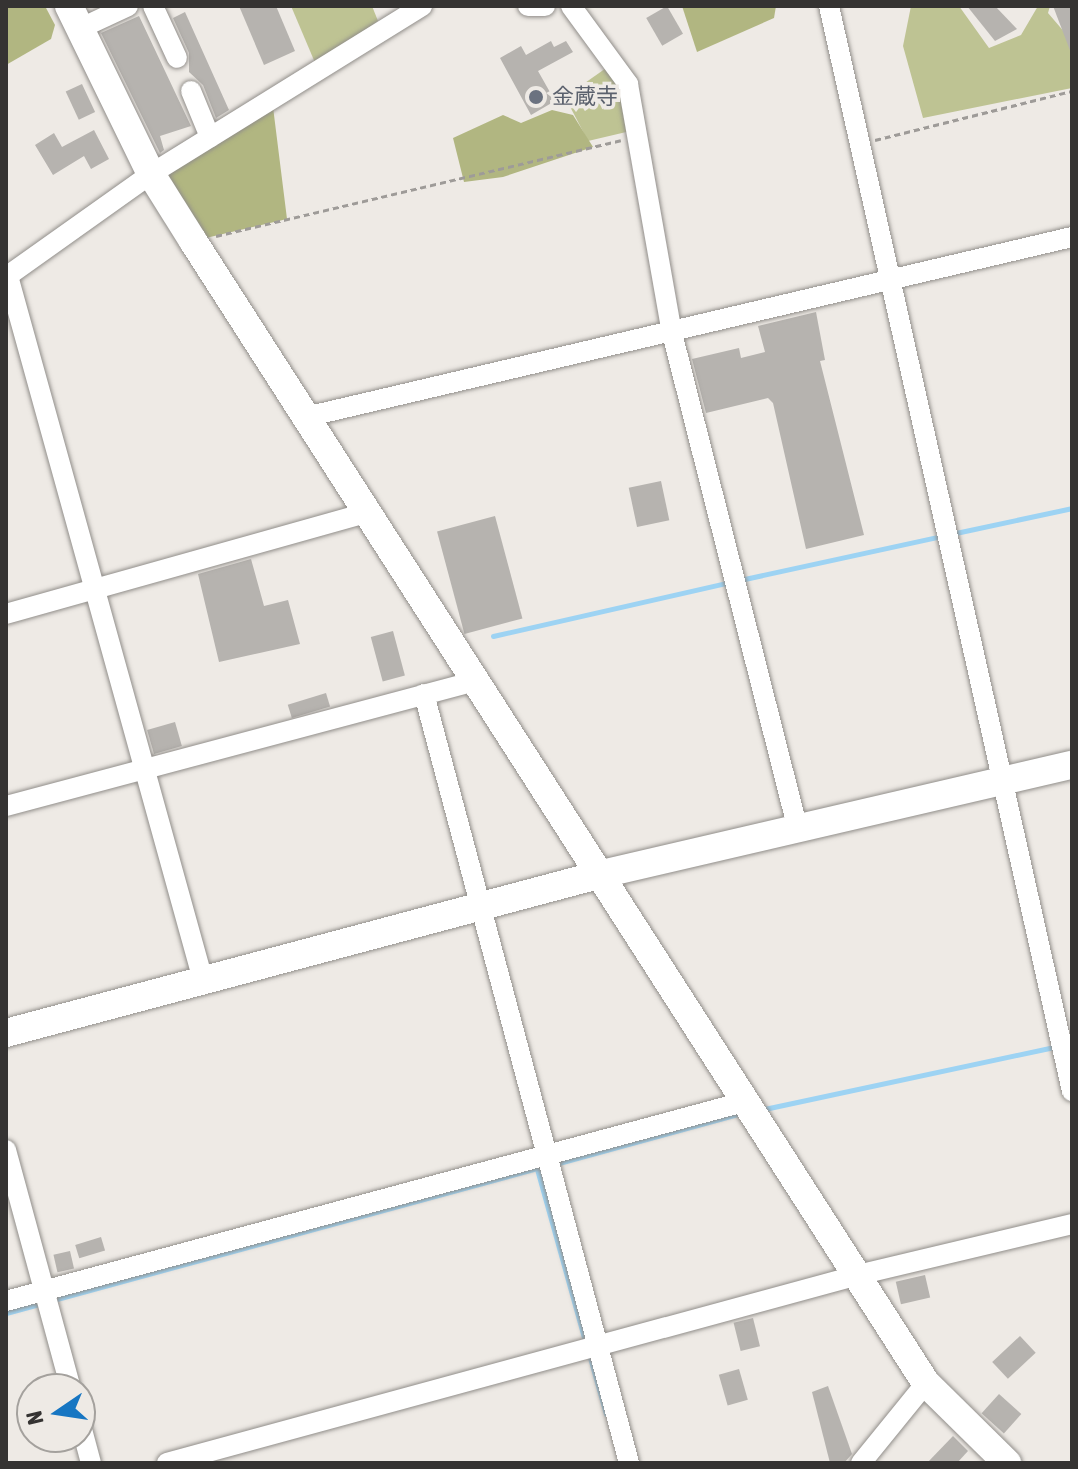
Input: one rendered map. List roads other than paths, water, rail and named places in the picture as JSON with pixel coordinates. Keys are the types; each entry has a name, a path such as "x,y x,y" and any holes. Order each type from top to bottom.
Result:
{"street":[{"path":"128,6 74,18 151,174 310,416 926,1383 1007,1463"},
{"path":"153,6 177,58"},
{"path":"203,980 96,587 7,277 151,174 422,6"},
{"path":"528,6 545,6"},
{"path":"571,6 628,84 640,135 672,333 797,826"},
{"path":"829,6 1072,1091"},
{"path":"191,91 210,137"},
{"path":"310,416 891,283 1072,237"},
{"path":"6,614 370,512"},
{"path":"6,806 478,680"},
{"path":"424,694 629,1463"},
{"path":"6,1033 602,874 797,826 1072,765"},
{"path":"6,1301 747,1101"},
{"path":"6,1150 11,1190 44,1290 67,1373"},
{"path":"167,1463 858,1275 1072,1224"},
{"path":"861,1463 926,1383"}],"waterway":[{"path":"951,534 1072,508"},
{"path":"740,580 941,536"},
{"path":"493,636 730,582"},
{"path":"760,1110 1055,1047"},
{"path":"555,1164 742,1113"},
{"path":"53,1300 545,1166"},
{"path":"537,1169 586,1345"},
{"path":"6,1313 43,1303"},
{"path":"589,1354 606,1414"}],"place":[{"name":"金蔵寺","path":"536,97"}]}
